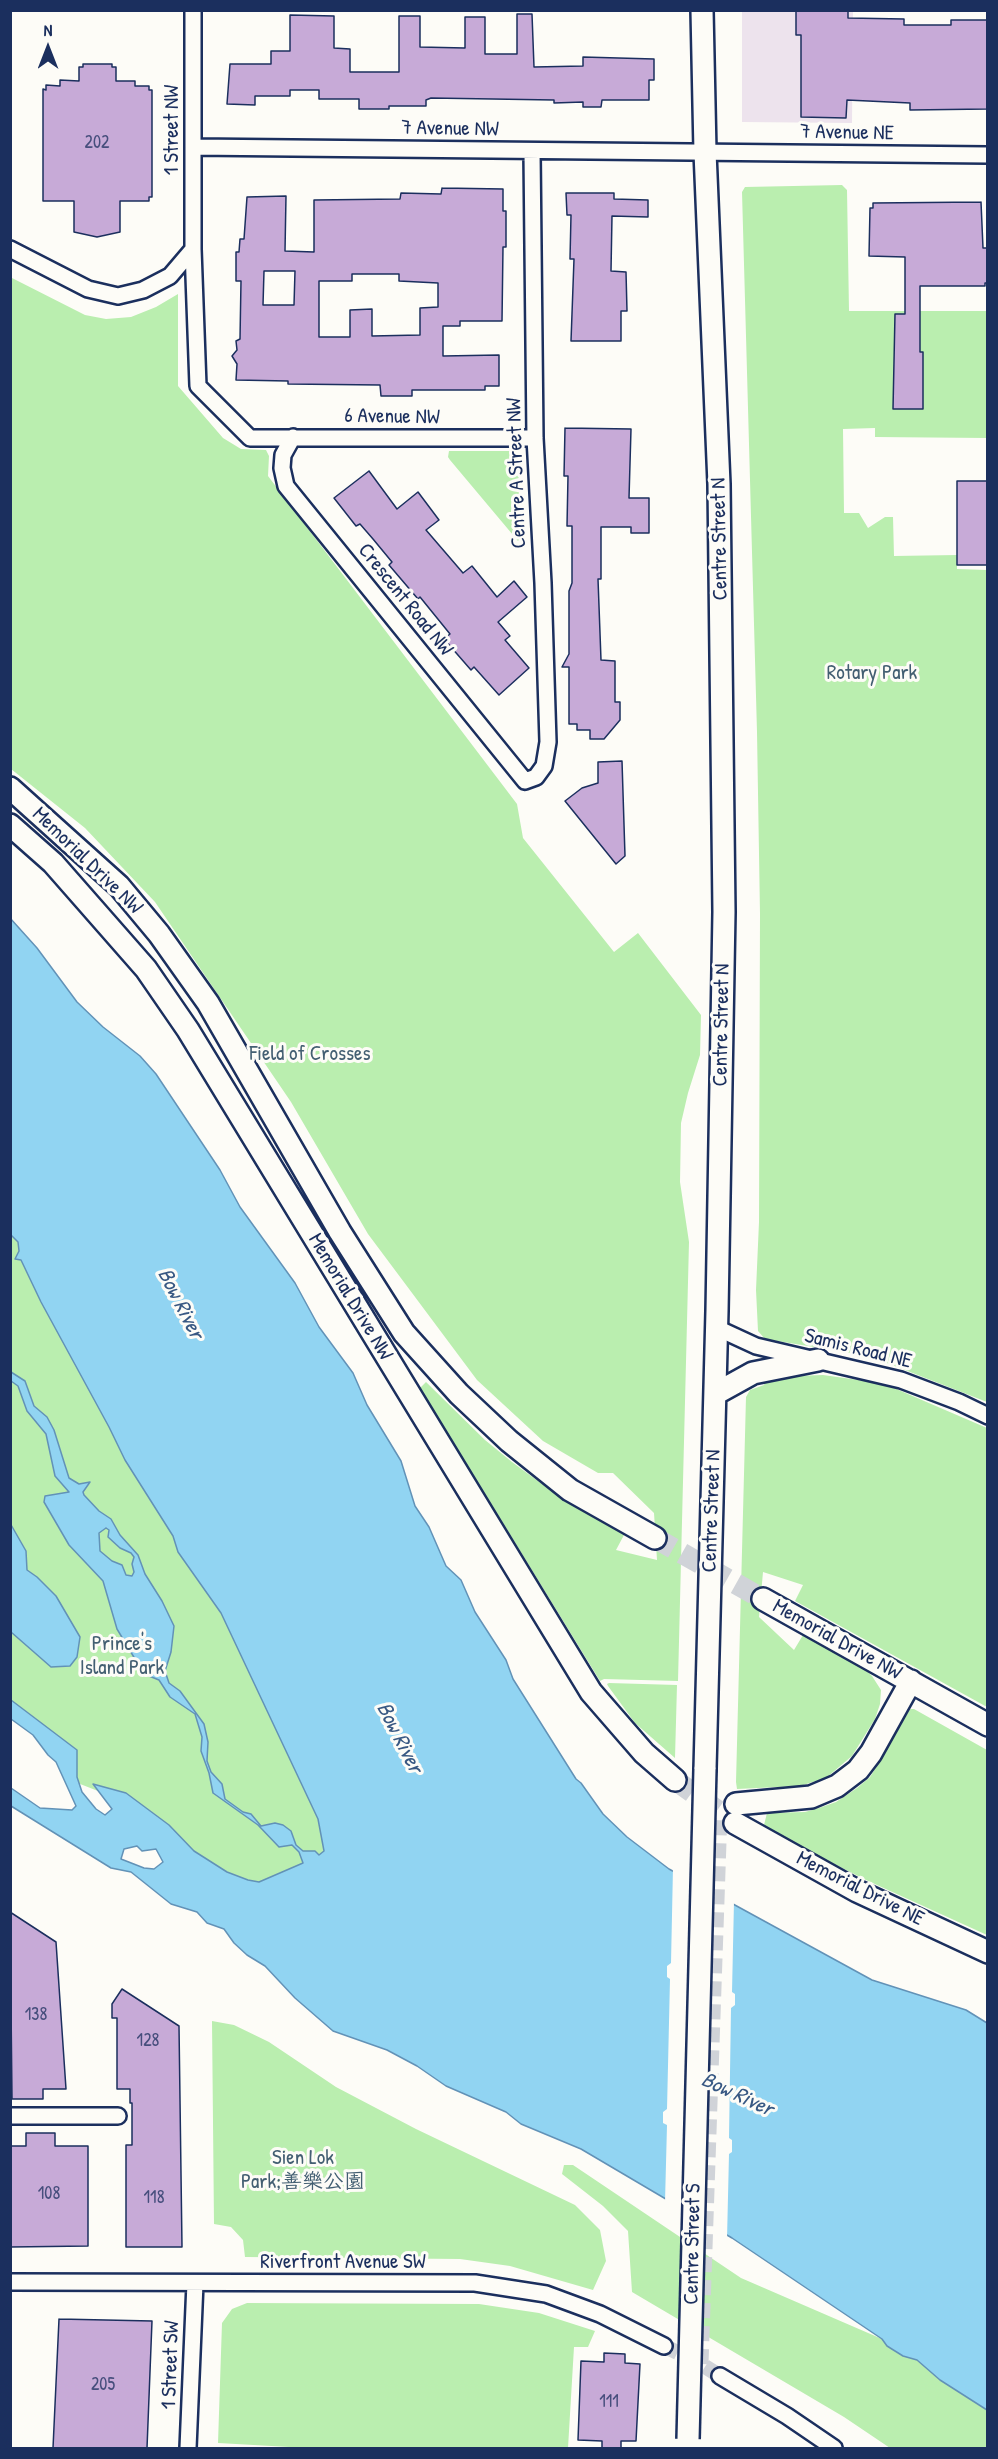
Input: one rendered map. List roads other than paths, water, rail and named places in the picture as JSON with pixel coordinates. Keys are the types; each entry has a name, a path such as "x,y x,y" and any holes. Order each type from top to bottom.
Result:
{"main road":[{"name":"Centre Street N","path":"698,2039 717,1328 723,888 719,484 705,153 702,10"},
{"name":"Memorial Drive NW","path":"10,788 119,886 159,934 208,1003 340,1232 404,1333 459,1394 509,1441 570,1490 655,1538"},
{"name":"Memorial Drive NW","path":"10,825 53,863 146,969 188,1030 591,1692 644,1753 675,1780"},
{"path":"715,1394 753,1373 818,1360"},
{"name":"Memorial Drive NW","path":"763,1599 911,1681"},
{"path":"911,1681 987,1725"},
{"name":"Memorial Drive NE","path":"911,1681 871,1753 858,1770 837,1786 811,1797 736,1813 857,1891 987,1952"},
{"name":"Centre Street S","path":"688,2444 698,2039"}],"street":[{"name":"1 Street NW","path":"193,10 193,249"},
{"name":"7 Avenue NW","path":"193,147 705,153"},
{"name":"Centre A Street NW","path":"525,781 536,777 544,766 548,742 535,438 532,152"},
{"name":"7 Avenue NE","path":"705,153 987,155"},
{"path":"10,249 88,289 118,296 144,290 170,276 193,249"},
{"name":"6 Avenue NW","path":"193,249 198,386 250,438 535,438"},
{"name":"Crescent Road NW","path":"292,437 283,455 282,468 286,486 525,781"},
{"name":"Samis Road NE","path":"717,1328 756,1346 901,1380 959,1402 987,1416"},
{"path":"10,2116 118,2116"},
{"name":"Riverfront Avenue SW","path":"10,2282 475,2283 546,2294 600,2314 664,2346"},
{"name":"1 Street SW","path":"188,2448 195,2283"},
{"path":"720,2376 787,2416 834,2448"}],"water":[{"name":"Bow River","path":"10,918 37,948 77,1002 103,1027 140,1056 156,1074 220,1170 240,1207 295,1283 319,1327 353,1373 367,1405 401,1461 415,1506 429,1527 446,1566 461,1580 475,1612 506,1660 513,1679 576,1779 603,1814 627,1837 669,1869 872,1980 966,2010 987,2023 987,2410 940,2380 917,2360 903,2356 887,2346 882,2339 732,2238 581,2149 521,2124 506,2112 446,2086 417,2066 387,2050 333,2031 295,1998 265,1966 247,1955 234,1943 224,1929 207,1923 197,1912 171,1904 131,1872 111,1868 11,1806 11,1788 40,1808 72,1810 76,1806 56,1762 33,1735 11,1719 11,1700 77,1750 77,1777 82,1792 96,1809 105,1815 112,1809 93,1784 126,1793 169,1825 194,1851 227,1872 248,1880 259,1882 303,1863 299,1852 292,1845 279,1847 258,1825 213,1793 201,1751 202,1737 195,1714 170,1697 159,1680 144,1674 117,1629 103,1581 69,1545 44,1502 45,1496 69,1492 55,1476 46,1434 27,1411 18,1386 11,1381 11,1372 25,1381 34,1406 47,1417 54,1430 69,1478 79,1484 90,1482 83,1492 84,1495 99,1511 111,1519 120,1535 138,1555 145,1574 162,1601 174,1626 171,1652 165,1671 169,1683 180,1691 204,1724 208,1742 207,1761 211,1772 222,1784 225,1799 243,1812 251,1814 261,1826 275,1823 283,1825 291,1831 296,1845 303,1851 315,1851 319,1855 324,1851 318,1819 221,1613 178,1552 173,1536 125,1460 21,1260 15,1259 19,1251 18,1242 10,1234","holes":["106,1528 109,1530 108,1537 134,1557 132,1576 126,1575 122,1565 112,1561 100,1551 99,1533","137,1846 142,1851 156,1849 163,1862 154,1869 144,1868 121,1859 124,1849"]},
{"path":"10,1523 26,1551 27,1570 56,1596 80,1637 77,1657 70,1666 51,1667 11,1632"}],"tunnel":[{"path":"655,1538 763,1599"},
{"path":"675,1780 735,1823"},
{"path":"701,2364 720,1813"},
{"path":"664,2346 720,2376"}],"park label":[{"name":"Rotary Park","path":"872,673"},
{"name":"Field of Crosses","path":"310,1054"},
{"name":"Prince's Island Park","path":"122,1656"},
{"name":"Sien Lok Park;善樂公園","path":"303,2170"}]}
